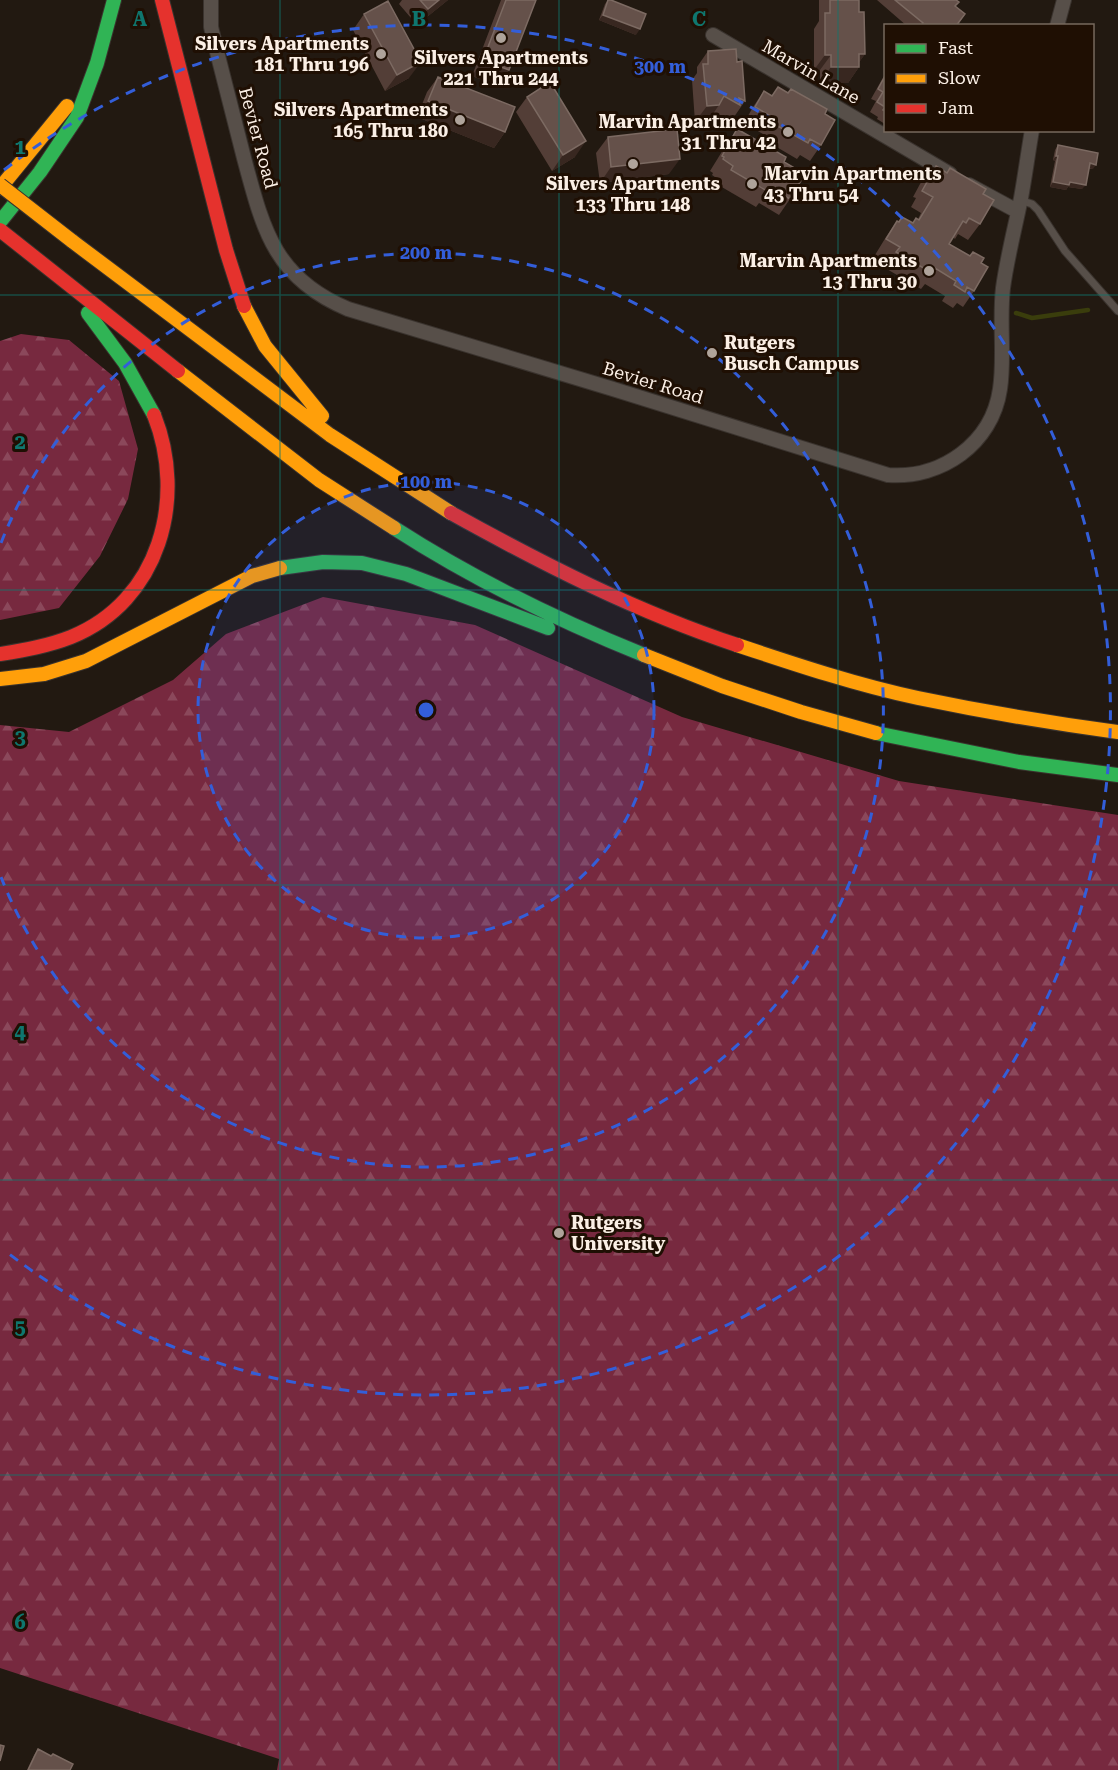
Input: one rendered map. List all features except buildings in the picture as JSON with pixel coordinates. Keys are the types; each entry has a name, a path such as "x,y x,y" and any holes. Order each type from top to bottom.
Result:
{"highway":[{"path":"0,222 40,172 78,117 104,44 114,0"},
{"path":"162,0 226,250 246,313 265,346 354,453"},
{"path":"90,81 0,186 354,453 432,502 522,552 669,620 747,650 874,688 954,707 1031,721 1118,732"},
{"path":"0,230 319,480 436,555 577,628 722,686 847,724 963,752 1037,765 1118,775"},
{"path":"0,654 39,650 65,641 93,627 124,603 149,566 159,543 167,507 166,456 147,402 118,351 57,276"},
{"path":"0,679 23,678 62,670 94,657 252,576 285,567 323,562 362,563 390,569 546,628 577,628"}],"street":[{"name":"Bevier Road","path":"211,0 211,27 263,224 279,256 311,290 328,301 348,309 635,396 879,474 907,475 925,472 944,465 965,452 989,423 1000,390 1003,287 1032,132"},
{"path":"1058,24 1064,0"},
{"name":"Marvin Lane","path":"713,35 953,177 1019,206"}],"lane":[{"path":"1019,206 1032,204 1038,210 1065,251 1118,311"}],"green space":[{"path":"21,334 69,340 119,381 138,449 128,499 100,556 59,608 0,620 0,341"},
{"name":"Rutgers University","path":"323,597 475,625 682,717 899,781 1118,815 1118,1770 277,1770 279,1759 0,1668 0,725 69,732 173,680 226,634"}],"waterway":[{"path":"1016,313 1032,318 1088,310"}],"traffic: fast":[{"path":"0,222 40,172 77,117 97,63 114,0"},
{"path":"88,313 125,363 154,415"},
{"path":"394,528 516,598 644,655"},
{"path":"280,568 323,562 362,563 406,574 548,628"},
{"path":"876,733 1019,762 1118,775"}],"traffic: slow":[{"path":"0,188 67,106"},
{"path":"0,185 72,241"},
{"path":"72,241 330,435 451,513"},
{"path":"244,306 265,346 322,416"},
{"path":"178,371 319,480 394,528"},
{"path":"0,679 44,674 86,661 252,576 280,568"},
{"path":"737,645 895,693 993,713 1118,732"},
{"path":"644,655 722,686 801,712 876,733"}],"traffic: jam":[{"path":"162,0 226,250 244,306"},
{"path":"0,230 178,371"},
{"path":"0,654 62,640 101,621 126,599 145,573 158,544 166,512 167,480 164,447 154,415"},
{"path":"451,513 591,586 663,618 737,645"}],"place":[{"name":"Silvers Apartments 221 Thru 244","path":"501,38"},
{"name":"Silvers Apartments 181 Thru 196","path":"381,54"},
{"name":"Silvers Apartments 165 Thru 180","path":"460,120"},
{"name":"Marvin Apartments 31 Thru 42","path":"788,132"},
{"name":"Silvers Apartments 133 Thru 148","path":"633,164"},
{"name":"Marvin Apartments 43 Thru 54","path":"752,184"},
{"name":"Marvin Apartments 13 Thru 30","path":"929,271"},
{"name":"Rutgers Busch Campus","path":"712,353"},
{"name":"Rutgers University","path":"559,1233"}]}
